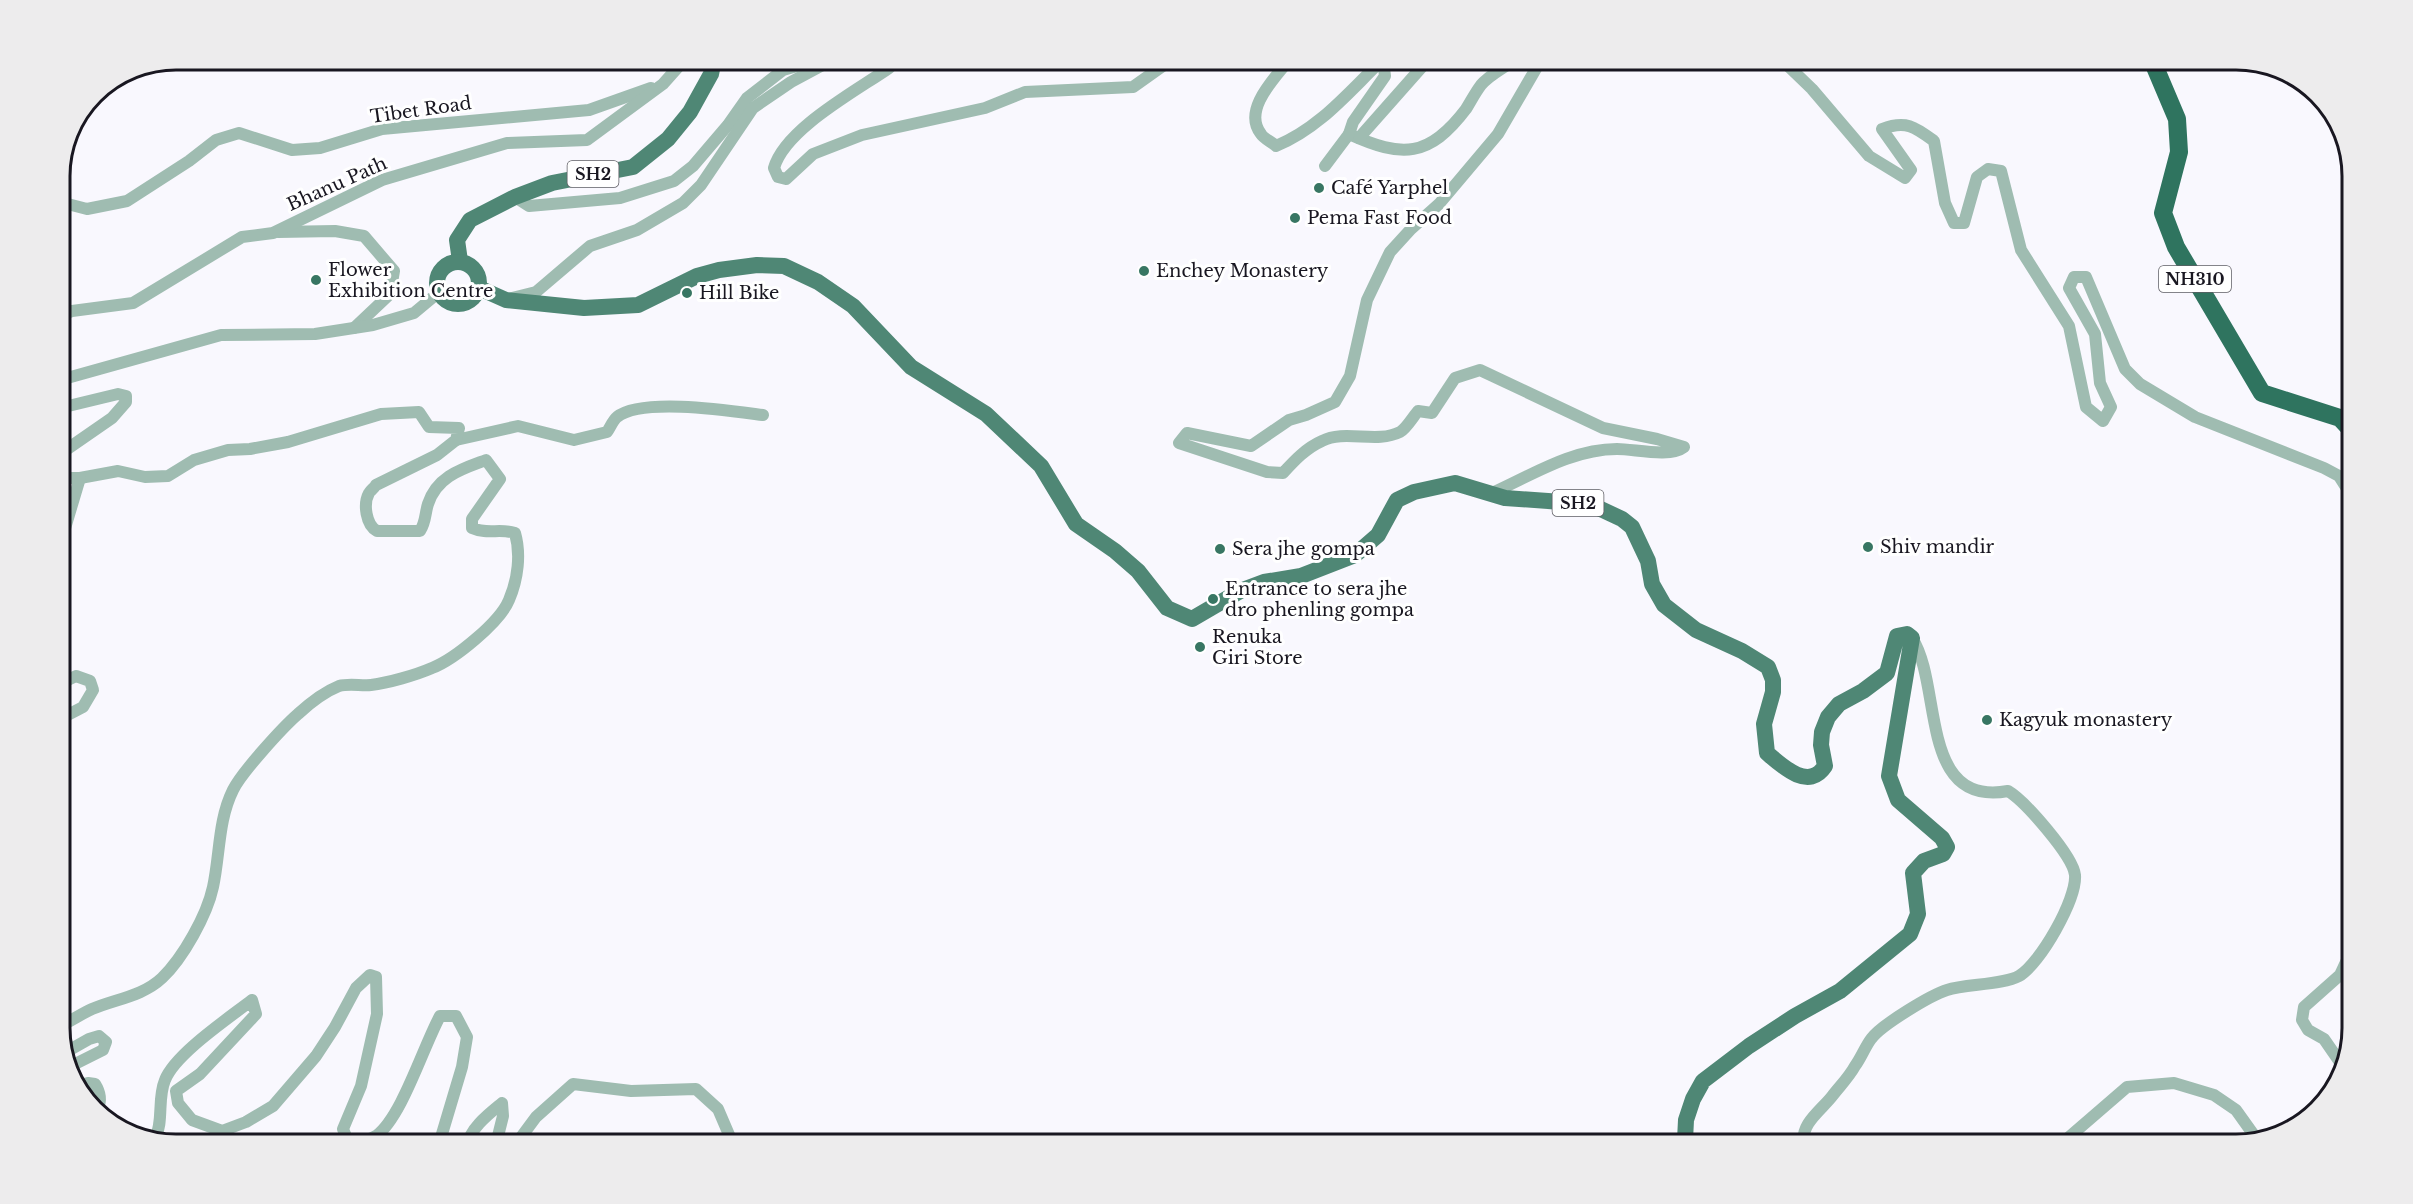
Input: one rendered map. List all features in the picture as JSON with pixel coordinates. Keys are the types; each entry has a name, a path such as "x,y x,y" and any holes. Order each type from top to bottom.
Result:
{"highway":[{"name":"NH310","path":"2156,70 2177,119 2180,152 2163,213 2176,247 2262,393 2342,420"}],"main road":[{"name":"SH2","path":"460,261 457,240 470,220 515,197 552,183 633,167 668,139 690,112 712,70"},
{"path":"460,261 476,270 480,288 469,302 460,305 451,304 438,292 437,281 440,270 450,263 460,261"},
{"name":"SH2","path":"480,288 506,300 584,308 638,305 697,276 719,270 757,265 784,266 818,282 853,306 911,367 986,414 1041,466 1076,524 1115,551 1138,571 1167,608 1192,619 1240,591 1264,582 1301,576 1355,555 1378,535 1397,500 1414,492 1455,483 1505,498 1590,504 1622,519 1632,527 1648,561 1652,584 1664,605 1696,630 1742,651 1768,667 1773,680 1773,692 1764,724 1767,753 1789,772 1811,777 1821,773 1825,765 1821,745 1822,732 1828,717 1839,704 1863,691 1887,673 1897,636 1907,634 1912,638"},
{"path":"1687,1134 1686,1120 1693,1099 1703,1081 1749,1046 1795,1016 1840,991 1910,934 1918,914 1913,873 1924,861 1943,854 1947,847 1942,838 1898,800 1889,776 1912,638"}],"street":[{"name":"Bhanu Path","path":"71,311 133,303 242,237 273,233 382,180 507,143 587,140 663,84 675,70"},
{"path":"515,197 529,206 620,198 674,181 693,166 728,125 747,98 783,70"},
{"path":"506,300 536,292 590,246 637,230 682,202 701,185 753,108 813,70"},
{"path":"886,70 813,119 777,156 774,168 778,177 786,179 813,154 862,135 985,108 1025,92 1133,87 1157,70"},
{"path":"1281,70 1266,89 1255,113 1261,135 1276,146 1313,127 1372,70"},
{"path":"1354,136 1353,122 1385,76 1384,70"},
{"path":"1325,166 1418,70"},
{"path":"1354,136 1386,148 1407,151 1429,144 1437,140 1465,110 1482,84 1501,70"},
{"path":"1492,493 1582,452 1616,449 1668,452 1679,451 1684,447 1602,428 1480,370 1455,378 1431,413 1418,411 1401,432 1383,436 1352,436 1323,440 1299,456 1283,473 1267,472 1179,443 1187,433 1251,446 1289,420 1335,402 1350,376 1367,300 1390,252 1439,204 1498,134 1535,70"},
{"path":"1792,70 1812,89 1869,156 1905,178 1911,170 1882,129 1897,124 1915,128 1934,141 1946,203 1954,223 1964,223 1977,177 1988,169 2001,171 2020,250 2069,326 2086,407 2103,421 2111,407 2100,383 2095,334 2069,288 2074,277 2086,277 2125,369 2140,384 2194,417 2324,468 2339,476 2342,481"},
{"name":"Tibet Road","path":"71,205 87,209 127,201 216,141 239,133 292,150 320,148 382,129 589,110 663,84"},
{"path":"674,181 701,185"},
{"path":"273,233 334,231 364,236 394,271 390,294 353,328"},
{"path":"71,377 221,335 315,334 353,328 414,313 438,292"},
{"path":"71,405 118,394 126,396 126,402 112,418 71,446"},
{"path":"71,1020 93,1009 135,995 161,980 178,960 203,914 213,889 224,817 233,789 296,715 318,698 341,685 371,685 433,668 459,652 488,628 509,601 517,571 519,548 515,533 506,530 484,533 472,528 472,519 500,479 486,460 451,474 437,486 429,502 424,525 420,531 377,531 372,528 367,517 369,493 376,485 437,454 456,440 518,426 574,440 607,432 617,417 633,410 692,406 763,415"},
{"path":"71,478 118,471 145,477 168,476 194,460 228,450 250,449 288,442 381,414 419,412 429,427 459,428 456,440"},
{"path":"71,508 80,478"},
{"path":"1805,1134 1809,1122 1855,1068 1872,1037 1901,1015 1946,990 2018,977 2040,955 2057,928 2073,888 2075,874 2067,859 2047,828 2019,798 2008,791 1992,794 1972,790 1958,779 1944,756 1932,716 1919,649 1912,638"},
{"path":"71,678 76,676 90,681 93,690 83,707 71,713"},
{"path":"2338,1059 2324,1039 2308,1030 2302,1020 2304,1007 2340,975 2342,971"},
{"path":"159,1132 164,1081 180,1058 252,1000 256,1014 200,1074 176,1091 178,1103 192,1120 222,1131 246,1122 273,1106 316,1056 356,988 370,975 376,977 377,1014 361,1086 343,1129 345,1134"},
{"path":"377,1134 396,1114 440,1016 456,1017 467,1037 462,1067 442,1134"},
{"path":"73,1048 99,1036 106,1042 103,1050 77,1063"},
{"path":"87,1083 95,1084 100,1091 100,1100"},
{"path":"2073,1134 2127,1087 2174,1083 2214,1095 2235,1110 2252,1133"},
{"path":"523,1134 536,1117 573,1084 631,1091 696,1089 718,1109 729,1134"},
{"path":"472,1134 502,1103 498,1134"}],"place":[{"name":"Café Yarphel","path":"1319,188"},
{"name":"Pema Fast Food","path":"1295,218"},
{"name":"Enchey Monastery","path":"1144,271"},
{"name":"Flower Exhibition Centre","path":"316,280"},
{"name":"Hill Bike","path":"687,293"},
{"name":"Shiv mandir","path":"1868,547"},
{"name":"Sera jhe gompa","path":"1220,549"},
{"name":"Entrance to sera jhe dro phenling gompa","path":"1213,599"},
{"name":"Renuka Giri Store","path":"1200,647"},
{"name":"Kagyuk monastery","path":"1987,720"}]}
